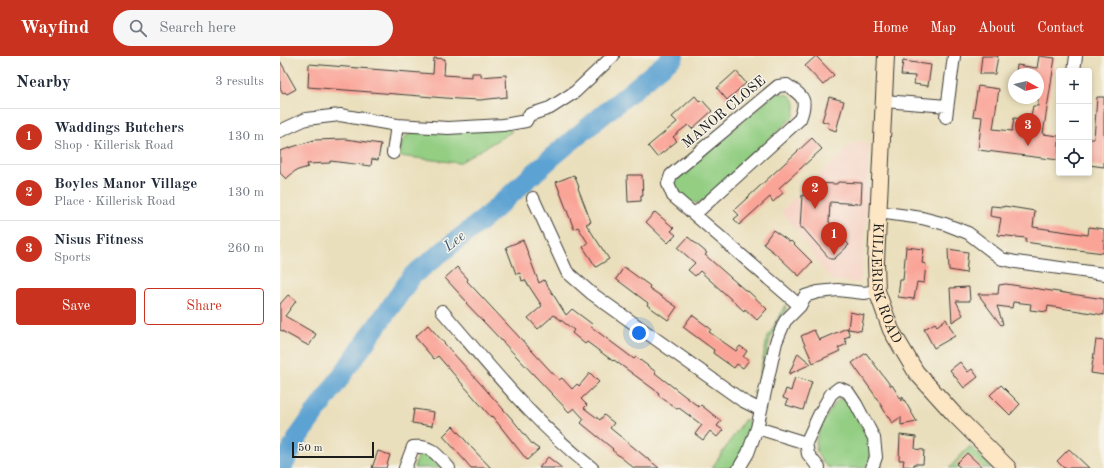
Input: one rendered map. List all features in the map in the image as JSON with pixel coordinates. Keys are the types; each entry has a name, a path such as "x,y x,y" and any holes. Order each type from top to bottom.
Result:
{"main road":[{"name":"KILLERISK ROAD","path":"886,56 876,262 877,291 891,330 916,372 954,414 1008,468"}],"street":[{"path":"280,131 306,119 340,114 397,125 448,128 503,126 526,121 529,115 550,108 575,92 612,56"},
{"path":"884,101 947,112 954,56"},
{"path":"1074,68 1076,56"},
{"name":"MANOR CLOSE","path":"694,214 800,119 804,107 804,100 797,92 786,85 778,86 671,175 668,184 674,196 694,214 800,306"},
{"path":"393,153 397,125"},
{"path":"533,198 566,272 591,293 742,401 761,410"},
{"path":"878,212 922,218 945,224 968,234 1002,259 1104,274"},
{"path":"739,468 748,453 756,428 776,342 785,321 800,306 805,296 818,292 838,290 864,293 877,291"},
{"path":"442,311 520,401 572,453 592,468"},
{"path":"819,468 808,454 806,443 831,394 839,388 848,392 874,438 876,457 872,468"},
{"path":"756,428 806,443"},
{"path":"405,468 413,447 423,446 434,452 448,468"}],"shaded area":[{"path":"856,141 869,144 866,223 860,283 832,280 781,211"}],"green space":[{"path":"776,93 787,94 793,98 795,106 794,116 705,200 697,203 689,202 675,189 673,184 675,179"},
{"path":"508,127 511,132 459,163 399,156 405,138 415,132"},
{"path":"785,305 786,309 770,339 759,390 754,394 753,392 757,387 767,339"},
{"path":"844,398 850,404 871,445 870,460 864,468 830,468 826,466 817,453 817,438 823,422 836,402 839,399"},
{"path":"745,419 752,425 748,440 733,468 712,468"},
{"path":"970,446 992,468 949,468"},
{"path":"424,454 427,455 440,468 414,468 418,456"}],"building":[{"path":"816,56 834,75 823,85 805,66"},
{"path":"982,56 998,56 995,74 980,74"},
{"path":"1039,56 1055,58 1043,134 1056,136 1056,160 978,150 982,117 973,116 978,86 999,89 993,129 1012,131 1014,118 1030,120 1033,106 1044,104 1044,68 1037,68"},
{"path":"434,58 445,59 444,75 472,77 472,73 481,73 481,77 506,75 507,97 480,100 458,99 308,87 309,64 433,74"},
{"path":"280,61 296,89 287,94 285,92 283,93 280,88"},
{"path":"903,61 931,65 928,86 914,84 915,76 901,75"},
{"path":"1017,65 1037,68 1017,68"},
{"path":"736,71 746,83 727,100 717,88"},
{"path":"695,96 700,102 702,100 712,111 692,129 688,125 680,131 673,137 677,141 657,157 648,146 677,122 672,117"},
{"path":"829,97 844,101 836,131 828,128 829,123 822,121"},
{"path":"1097,97 1104,97 1104,167 1092,165 1092,139 1094,139"},
{"path":"812,138 822,149 779,188 783,193 773,202 770,197 739,225 734,219 739,215 734,210"},
{"path":"345,139 381,144 378,160 372,159 371,166 330,161 330,163 307,164 308,167 295,171 286,179 280,173 280,151 314,140"},
{"path":"574,175 591,222 586,224 609,259 596,267 583,247 588,243 578,227 574,229 556,182"},
{"path":"627,175 642,175 643,196 641,196 641,201 628,202"},
{"path":"838,182 862,183 861,204 830,202 829,222 849,245 834,259 830,259 803,228 800,228 802,195 808,196 809,187 813,187 813,183 837,184"},
{"path":"991,206 1004,206 1035,211 1033,227 1088,235 1089,227 1104,229 1104,253 1052,247 1025,242 1026,238 998,235 1001,218 990,216"},
{"path":"655,212 674,228 671,231 676,235 668,243 646,222"},
{"path":"773,230 790,242 791,241 812,262 799,276 763,244"},
{"path":"688,237 707,253 705,255 767,309 757,320 745,309 744,311 700,271 695,276 688,270 695,263 678,248"},
{"path":"523,240 539,283 544,280 566,315 572,309 592,324 590,326 634,359 636,357 699,407 701,405 721,421 717,426 723,430 717,437 710,431 703,440 695,434 702,425 658,395 659,393 614,360 613,361 587,342 585,344 572,333 574,330 554,315 538,329 528,318 542,306 525,280 522,281 520,273 516,274 506,247"},
{"path":"906,247 924,249 922,263 926,264 924,283 917,282 914,299 898,297 900,280 903,280"},
{"path":"948,249 968,252 966,273 949,270"},
{"path":"457,267 468,279 467,281 559,380 562,378 572,389 577,384 579,386 590,373 599,382 581,399 587,405 584,408 600,420 604,415 614,423 610,428 659,468 634,468 581,423 584,419 574,408 569,412 466,303 467,302 445,278"},
{"path":"624,267 650,286 649,288 677,307 668,320 647,305 648,303 616,279"},
{"path":"1006,284 1104,299 1104,315 1048,306 1047,312 1030,310 1031,304 1013,302 1012,308 997,306 1003,324 1001,325 978,294 998,294 999,285"},
{"path":"969,287 970,301 956,301 963,315 952,322 950,288"},
{"path":"288,295 296,301 285,316 316,334 309,346 280,330 280,304"},
{"path":"850,312 864,315 861,331 848,329"},
{"path":"692,315 711,329 709,332 736,351 740,346 747,351 743,357 749,360 743,368 737,364 734,368 713,353 714,350 683,327"},
{"path":"946,319 955,336 934,348 924,329 935,323 937,326"},
{"path":"428,325 512,419 533,445 539,449 527,460 492,416 491,417 438,356 434,359 415,337"},
{"path":"847,328 850,336 844,338 847,344 838,348 840,351 813,363 801,336 814,330 819,340"},
{"path":"1096,340 1104,341 1104,375 1091,373"},
{"path":"798,353 811,364 789,374"},
{"path":"866,353 891,386 892,385 902,401 902,396 917,422 901,425 901,417 892,423 852,363"},
{"path":"960,362 968,372 972,369 978,377 964,388 950,370"},
{"path":"795,377 812,382 803,410 786,405 788,400 783,398 786,389 791,391"},
{"path":"1001,385 1020,404 1010,415 990,395"},
{"path":"414,409 434,412 432,426 412,423"},
{"path":"453,426 491,468 471,468 443,436"},
{"path":"900,435 916,437 915,449 924,450 923,464 914,464 914,467 903,466 904,460 899,460"},
{"path":"1069,449 1089,468 1064,468 1057,461"},
{"path":"378,451 390,455 386,468 372,468"},
{"path":"967,453 983,468 961,468 956,464"},
{"path":"548,457 562,468 539,468"}],"waterway":[{"name":"Lee","path":"282,468 298,437 413,275 485,218 552,157 674,56"}],"place":[{"name":"Nisus Fitness","path":"1028,146"},
{"name":"Boyles Manor Village","path":"815,209"},
{"name":"Waddings Butchers","path":"834,255"}]}
